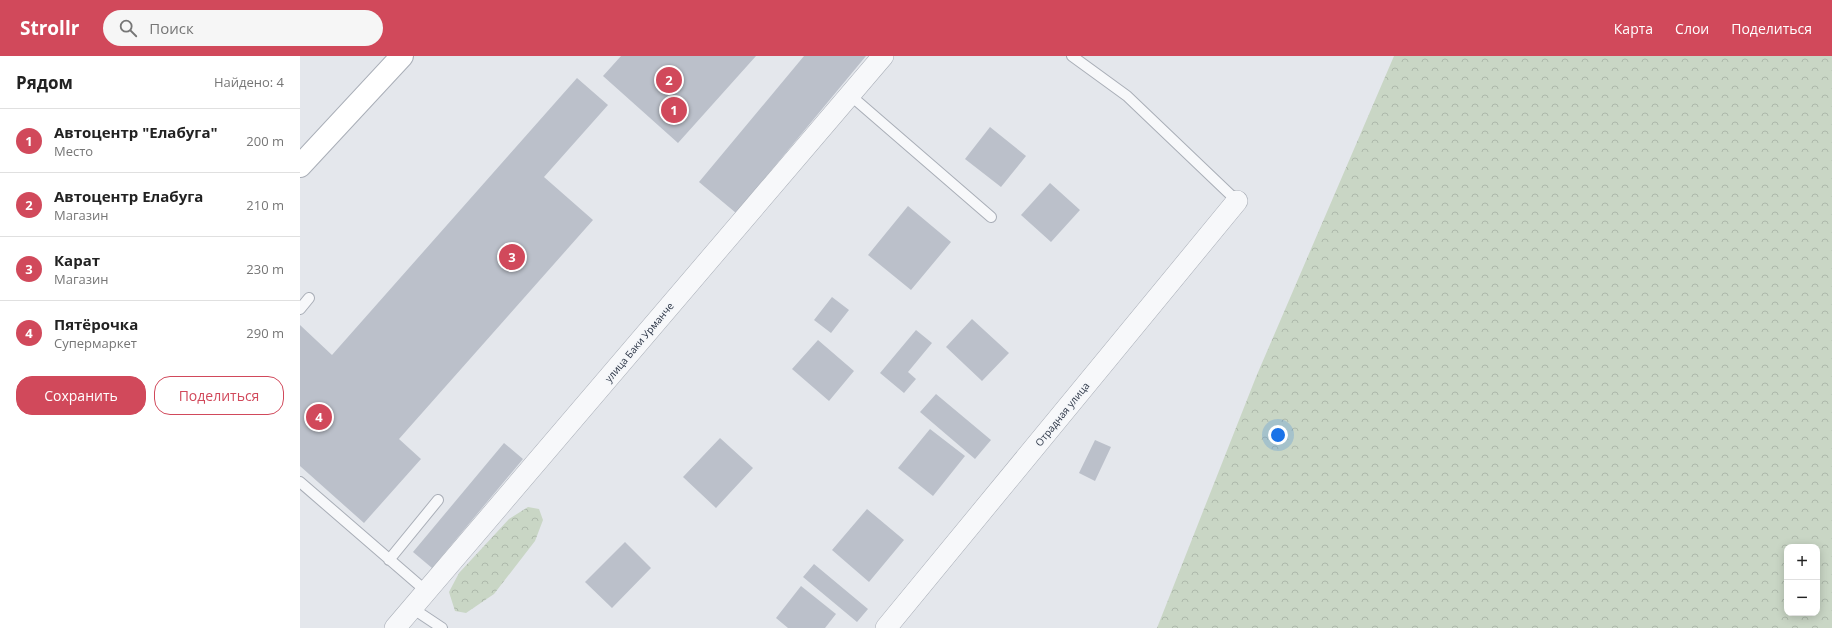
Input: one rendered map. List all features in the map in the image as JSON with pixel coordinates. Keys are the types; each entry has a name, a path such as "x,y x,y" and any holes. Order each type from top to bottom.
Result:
{"main road":[{"path":"300,166 402,56"}],"street":[{"name":"улица Баки Урманче","path":"395,628 883,56"},
{"name":"Отрадная улица","path":"886,628 1238,201"}],"lane":[{"path":"1072,56 1127,96 1238,201"},
{"path":"850,95 991,216"},
{"path":"300,309 309,298"},
{"path":"300,482 426,591"},
{"path":"389,560 438,500"},
{"path":"412,608 442,628"}],"green space":[{"path":"1394,56 1832,56 1832,628 1157,628 1256,377"},
{"path":"528,507 539,509 543,520 535,541 494,594 466,613 455,611 449,592 459,573 509,519"}],"building":[{"path":"621,56 756,56 678,143 603,76"},
{"path":"804,56 866,56 736,213 699,182"},
{"path":"577,78 608,105 544,177 593,220 399,439 421,459 364,523 300,466 300,325 332,355"},
{"path":"990,127 1026,156 1001,187 965,159"},
{"path":"1050,183 1080,210 1051,242 1021,215"},
{"path":"908,206 951,242 911,290 868,255"},
{"path":"832,297 849,310 831,333 814,320"},
{"path":"972,319 1009,353 982,381 946,347"},
{"path":"916,330 932,343 908,372 916,379 904,393 880,373"},
{"path":"818,340 854,371 829,401 792,369"},
{"path":"936,394 991,440 975,459 920,412"},
{"path":"930,429 965,456 933,496 898,468"},
{"path":"720,438 753,468 716,508 683,477"},
{"path":"1095,440 1111,447 1095,481 1079,473"},
{"path":"504,443 523,459 432,568 413,552"},
{"path":"867,509 904,540 869,582 832,550"},
{"path":"625,542 651,568 612,608 585,582"},
{"path":"814,564 868,609 857,622 803,577"},
{"path":"801,586 836,614 825,628 788,628 776,618"}],"place":[{"name":"Автоцентр Елабуга","path":"669,80"},
{"name":"Автоцентр \"Елабуга\"","path":"674,110"},
{"name":"Карат","path":"512,257"},
{"name":"Пятёрочка","path":"319,417"}]}
